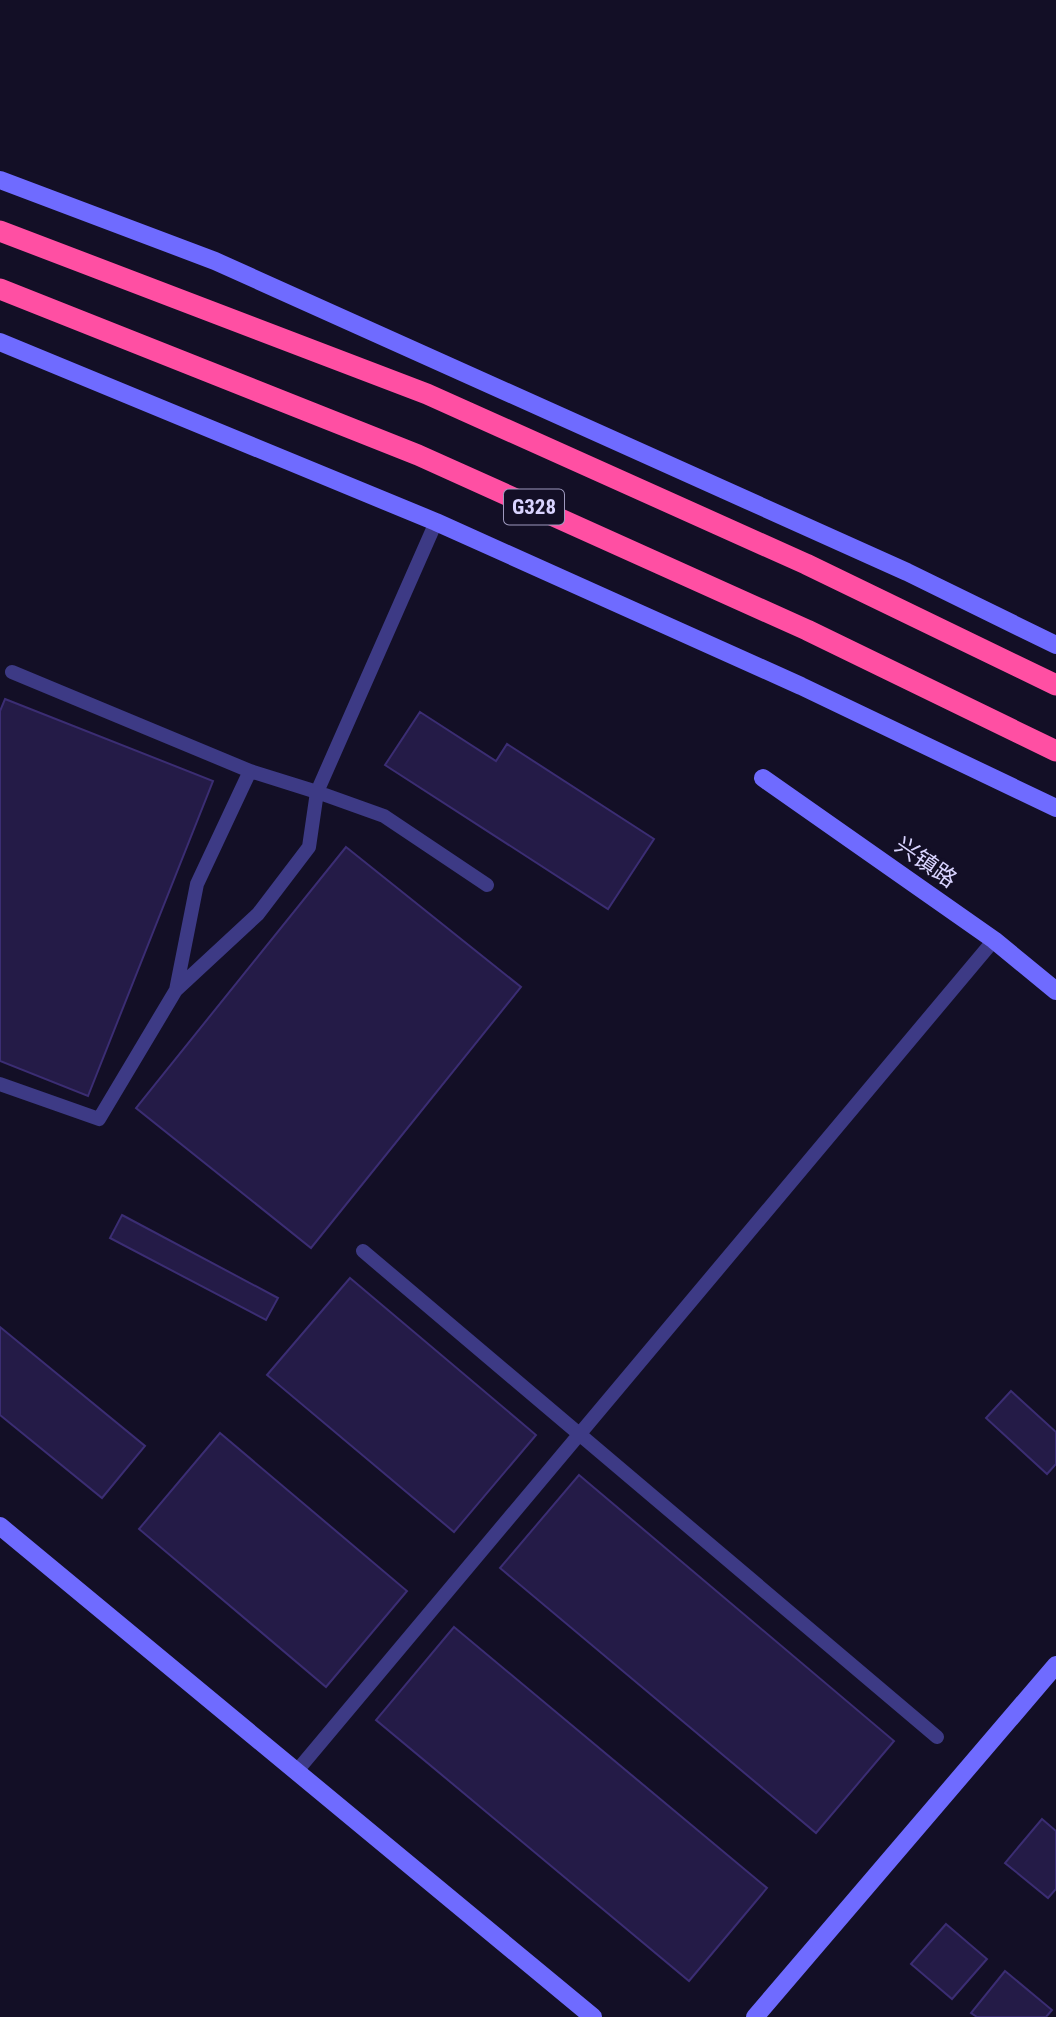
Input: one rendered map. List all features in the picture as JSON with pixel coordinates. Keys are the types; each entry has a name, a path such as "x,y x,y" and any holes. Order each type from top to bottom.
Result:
{"highway":[{"name":"G328","path":"0,231 427,394 806,564 1056,685"},
{"name":"G328","path":"0,289 418,455 807,630 1056,751"}],"street":[{"path":"0,180 215,261 907,572 1056,645"},
{"path":"0,342 436,522 801,687 1056,808"},
{"name":"兴镇路","path":"763,778 995,940 1056,991"},
{"path":"0,1526 593,2017"},
{"path":"755,2017 1056,1665"}],"lane":[{"path":"0,1084 99,1119 176,990 258,914 309,847 317,792 436,522"},
{"path":"12,671 250,771 384,816 487,885"},
{"path":"176,990 197,884 250,771"},
{"path":"296,1772 995,940"},
{"path":"363,1251 937,1737"}],"building":[{"path":"5,699 213,781 88,1096 0,1061 0,711"},
{"path":"420,712 496,761 507,744 654,839 608,909 385,765"},
{"path":"346,847 521,987 311,1248 136,1108"},
{"path":"122,1215 278,1298 266,1320 110,1238"},
{"path":"350,1278 536,1435 454,1532 267,1375"},
{"path":"0,1327 145,1446 102,1498 0,1415"},
{"path":"1011,1391 1056,1432 1056,1464 1047,1474 986,1418"},
{"path":"220,1433 407,1591 326,1687 139,1529"},
{"path":"579,1475 894,1741 816,1833 500,1568"},
{"path":"454,1627 767,1888 689,1981 376,1720"},
{"path":"1042,1819 1056,1831 1056,1889 1048,1898 1005,1863"},
{"path":"946,1924 987,1959 952,1999 911,1964"},
{"path":"1005,1971 1052,2010 1046,2017 977,2017 971,2013"}]}
